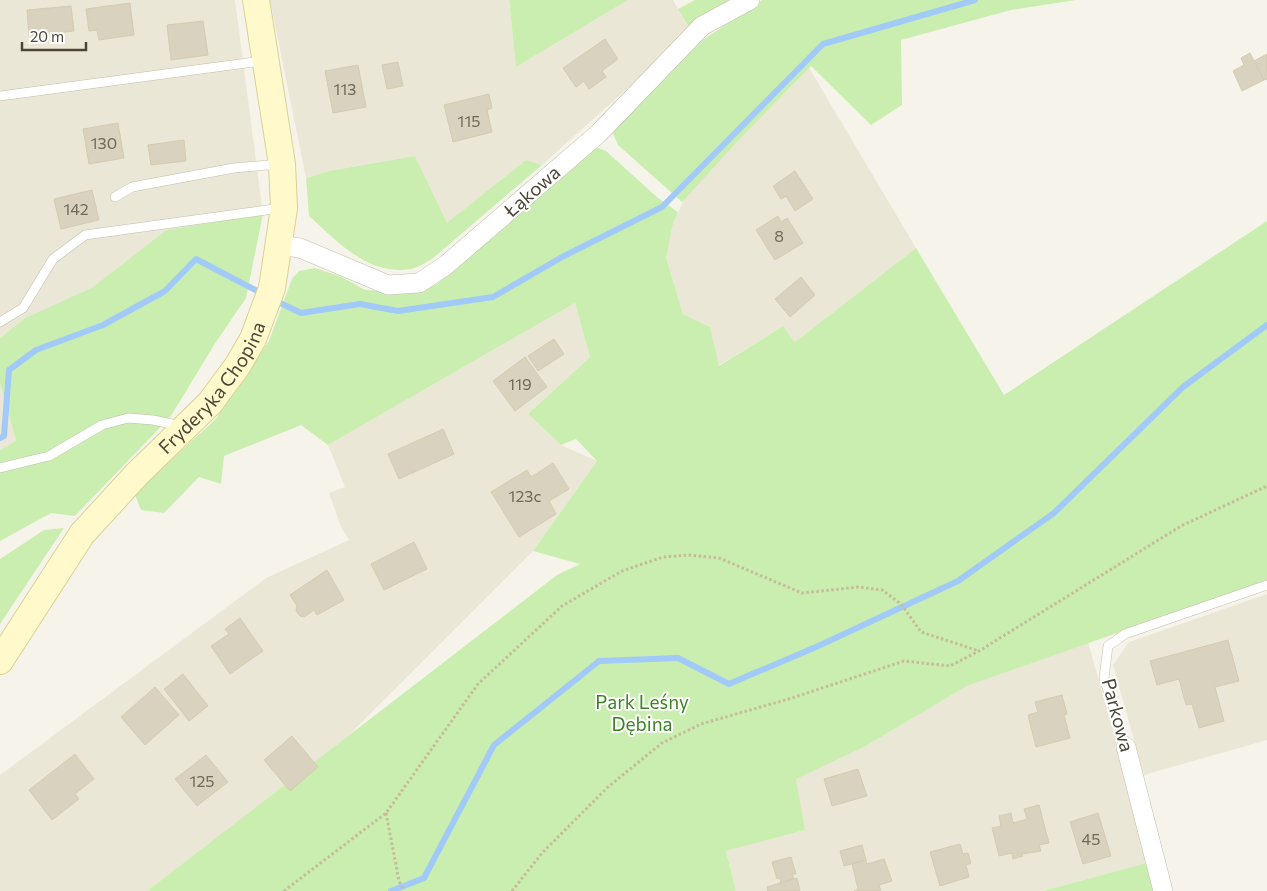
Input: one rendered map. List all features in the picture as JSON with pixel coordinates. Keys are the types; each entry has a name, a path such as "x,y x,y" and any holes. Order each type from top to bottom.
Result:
{"street":[{"name":"Fryderyka Chopina","path":"0,661 82,534 210,403 238,365 253,339 268,299 280,245 284,208 282,164 256,0"},
{"name":"Łąkowa","path":"280,245 300,248 388,284 419,283 446,266 598,134 702,26 750,0"},
{"name":"Parkowa","path":"1126,747 1163,891"}],"lane":[{"path":"0,96 267,61"},
{"path":"115,197 132,187 234,168 282,164"},
{"path":"0,322 23,308 53,259 85,235 284,208"},
{"path":"0,468 49,456 102,425 128,418 153,420 185,427"},
{"name":"Parkowa","path":"1126,747 1104,678 1108,646 1125,634 1267,585"}],"path":[{"path":"512,891 542,853 608,787 662,743 701,724 792,698 904,661 950,666 979,651 1181,526 1267,486"},
{"path":"284,891 386,813 478,684 562,606 622,571 663,557 688,555 719,558 802,593 859,586 882,590 900,604 921,632 979,651"},
{"path":"386,813 399,881 404,891"}],"shaded area":[{"path":"0,0 235,0 263,214 166,230 93,287 25,318 0,338"},
{"path":"270,0 509,0 516,67 628,0 673,0 689,27 638,79 542,165 526,160 447,224 415,156 329,171 306,178"},
{"path":"808,66 916,248 795,342 783,326 718,366 710,327 683,314 666,256 673,224 685,197"},
{"path":"575,303 590,357 528,414 561,445 597,461 533,551 347,737 147,891 0,891 0,775 266,578 349,540 341,527 329,493 345,487 328,445"},
{"path":"0,383 16,441 0,450"},
{"path":"1267,594 1267,740 1144,775 1113,665 1129,642"},
{"path":"1088,642 1150,862 1043,891 736,891 726,851 805,830 795,779 864,747 967,686"}],"green space":[{"path":"509,0 628,0 516,67"},
{"path":"695,0 733,0 689,27 678,9"},
{"path":"762,0 1076,0 1011,10 901,40 902,105 871,125 811,66 682,202 618,145 611,129 703,40"},
{"name":"Park Leśny Dębina","path":"593,146 606,151 658,198 678,212 673,224 666,257 683,314 710,327 719,366 783,326 795,342 916,248 1004,395 1267,221 1267,580 967,686 864,747 796,779 805,830 726,851 736,891 147,891 557,575 580,564 533,551 597,461 576,439 561,445 528,414 590,357 575,303 328,445 301,425 224,456 221,484 199,477 164,513 141,510 135,495 215,420 269,341 292,279 299,271 315,268 342,277 365,290 411,293 437,284"},
{"path":"415,156 447,223 526,160 542,165 432,259 413,268 395,270 367,262 342,246 309,216 306,178 329,171"},
{"path":"263,214 246,298 214,345 171,416 75,516 51,513 0,541 0,450 16,441 0,383 0,338 25,318 93,287 166,230"},
{"path":"64,528 0,624 0,559 44,530"},
{"path":"1150,862 1156,891 1043,891"}],"building":[{"path":"130,3 134,35 99,40 97,30 89,31 86,9"},
{"path":"71,6 74,31 29,36 27,10"},
{"path":"203,21 208,55 171,60 167,25"},
{"path":"605,39 618,59 602,71 606,77 589,89 584,81 576,87 563,68"},
{"path":"1250,53 1264,80 1242,91 1233,71 1244,65 1241,58"},
{"path":"1267,54 1267,79 1264,80 1254,61"},
{"path":"398,62 403,86 387,89 382,65"},
{"path":"358,65 366,107 333,113 325,71"},
{"path":"489,94 492,108 487,110 492,132 453,142 444,105"},
{"path":"118,123 124,158 89,164 83,129"},
{"path":"184,140 186,161 151,165 148,145"},
{"path":"795,171 813,199 795,211 786,196 781,199 773,186"},
{"path":"92,190 99,220 61,229 54,199"},
{"path":"778,216 781,222 787,218 803,243 775,260 756,230"},
{"path":"801,277 815,295 790,317 775,299"},
{"path":"554,339 564,354 538,371 528,356"},
{"path":"525,357 547,387 515,411 493,381"},
{"path":"443,429 454,454 399,479 388,454"},
{"path":"553,463 569,489 549,501 556,514 519,537 491,492 527,470 531,477"},
{"path":"414,542 427,569 384,590 371,564"},
{"path":"327,570 344,600 317,615 314,610 304,617 300,616 296,611 297,606 290,595"},
{"path":"240,618 263,651 230,674 211,646 229,634 225,629"},
{"path":"1228,640 1239,681 1215,687 1224,721 1199,728 1192,704 1186,705 1179,679 1157,685 1150,661"},
{"path":"183,674 208,706 189,721 164,689"},
{"path":"155,687 179,715 145,745 121,717"},
{"path":"1062,695 1067,714 1064,715 1070,738 1036,747 1028,715 1038,712 1035,702"},
{"path":"292,736 318,767 290,791 264,760"},
{"path":"75,754 94,779 75,794 79,799 52,820 29,790"},
{"path":"206,755 228,782 197,806 175,779"},
{"path":"858,769 867,796 832,806 824,779"},
{"path":"1039,805 1049,843 1039,845 1041,851 1022,854 1023,856 1013,859 1012,853 999,856 992,828 1001,826 999,816 1011,813 1013,823 1027,819 1024,809"},
{"path":"1098,813 1111,856 1083,864 1070,822"},
{"path":"960,844 963,854 968,853 971,863 966,865 969,877 940,886 930,852"},
{"path":"862,845 866,860 844,866 840,851"},
{"path":"791,857 796,874 792,874 794,879 781,883 780,878 777,879 772,862"},
{"path":"884,859 892,881 879,885 881,891 854,891 858,889 852,864 866,860 867,864"},
{"path":"797,878 800,891 768,891 767,887"}],"waterway":[{"path":"274,300 301,313 360,304 398,311 493,297 564,256 662,207 823,44 975,0"},
{"path":"0,438 4,436 9,370 36,350 103,325 165,291 196,259 263,294"},
{"path":"391,891 424,878 494,745 599,661 678,658 729,684 816,647 958,581 1054,513 1183,387 1267,325"}]}
